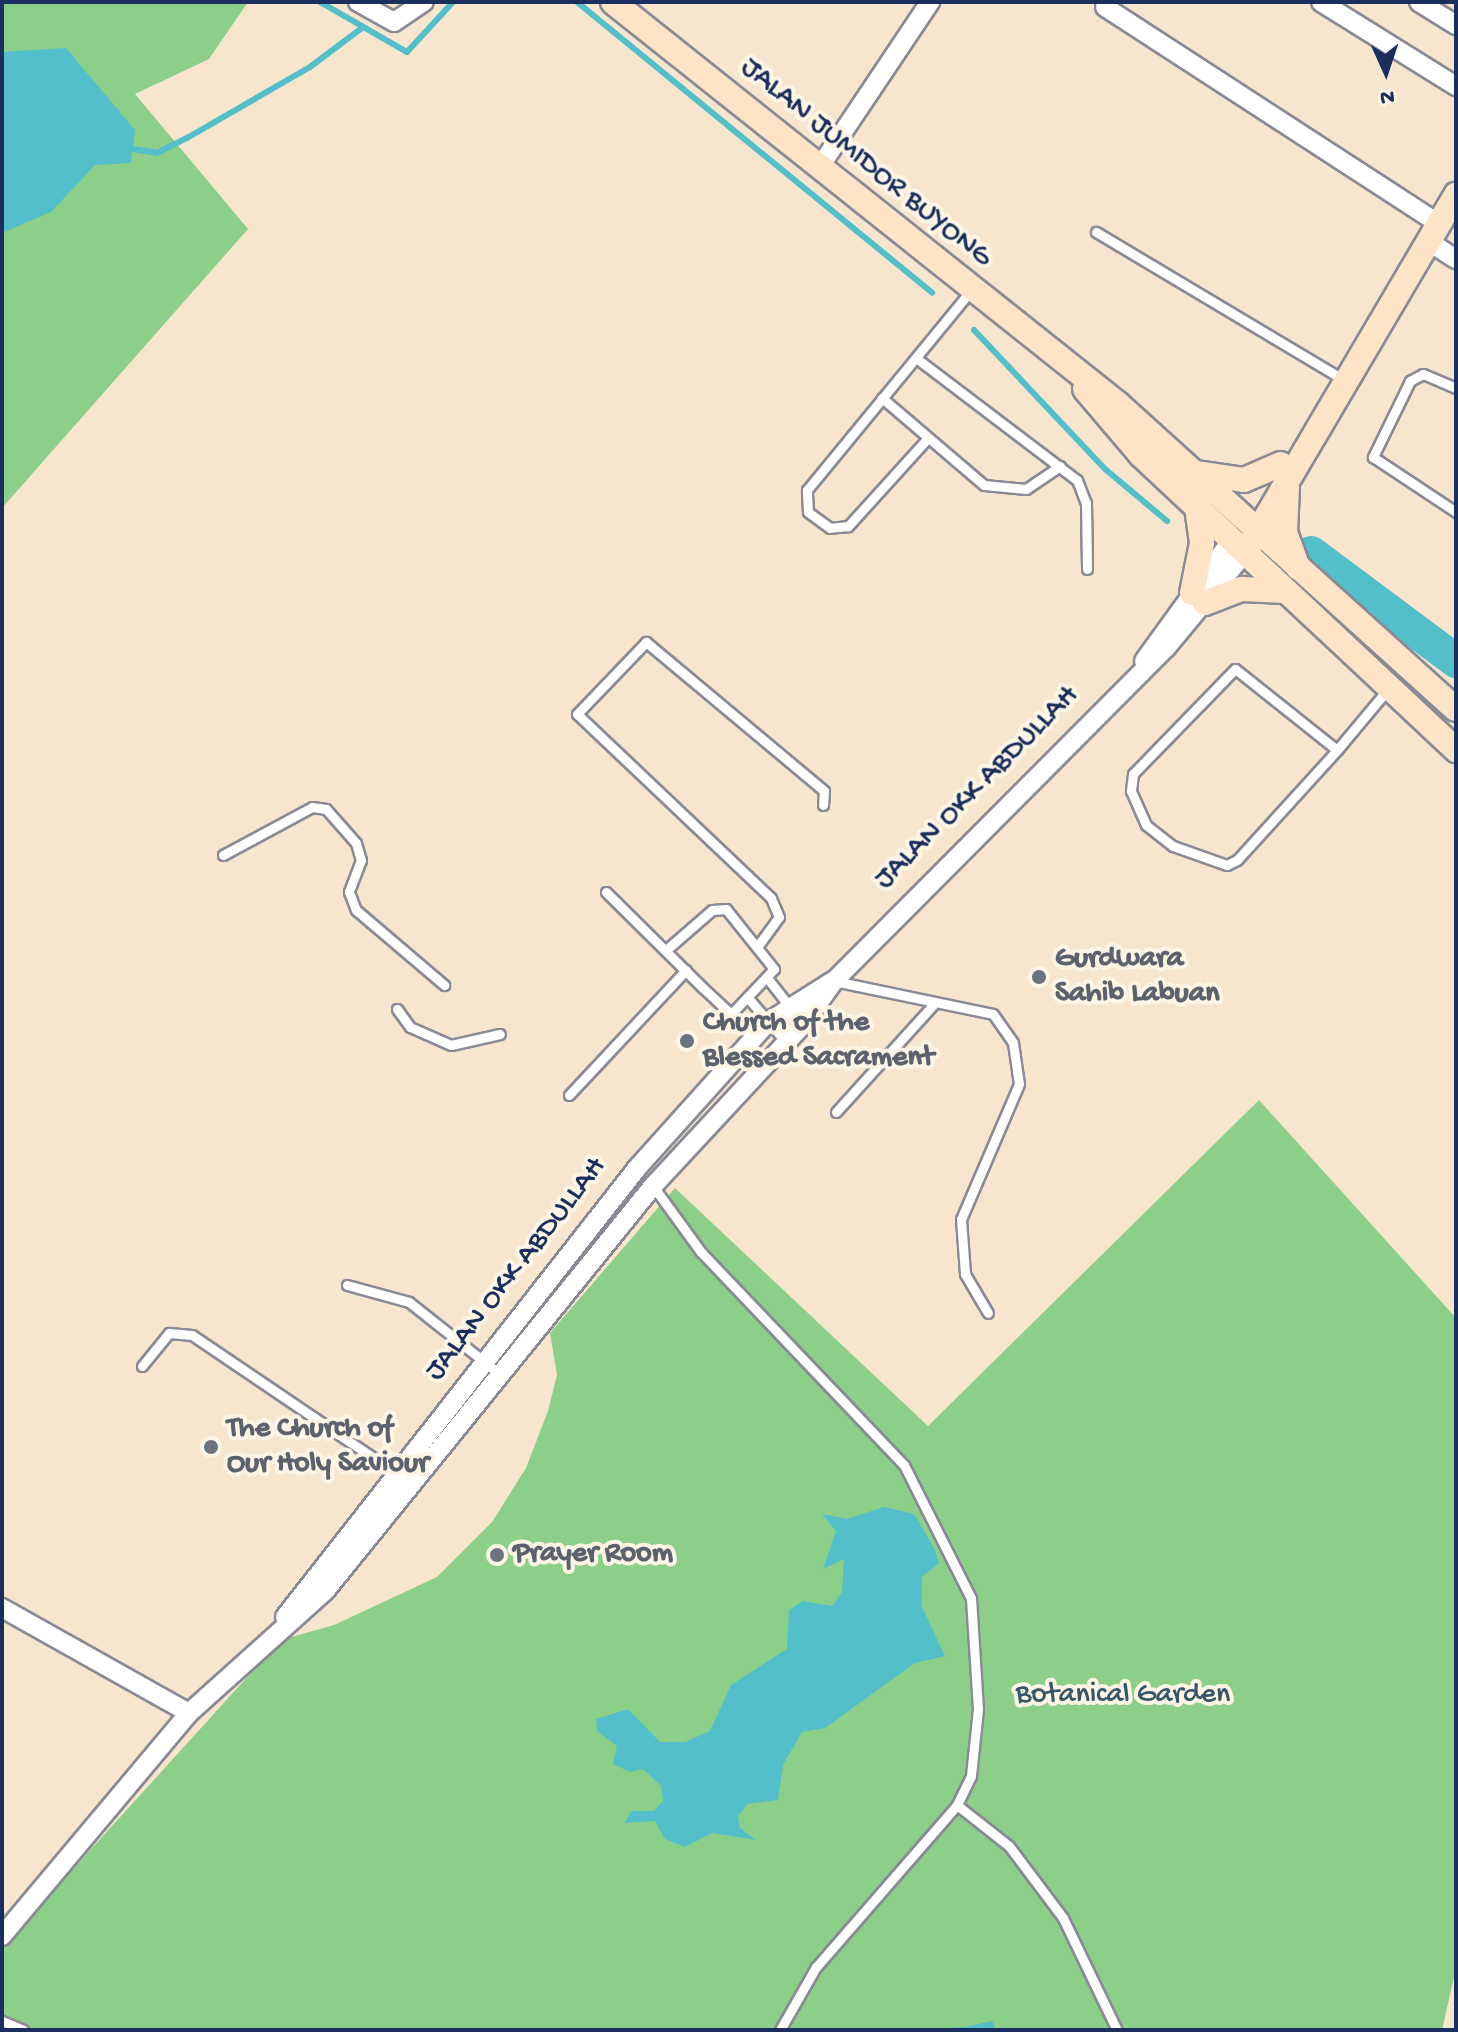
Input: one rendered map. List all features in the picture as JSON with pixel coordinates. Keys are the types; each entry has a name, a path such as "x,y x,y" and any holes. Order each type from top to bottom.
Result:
{"main road":[{"name":"JALAN JUMIDOR BUYONG","path":"622,5 1077,377 1118,404 1192,472 1245,536"},
{"name":"JALAN OKK ABDULLAH","path":"1245,536 1456,195"},
{"name":"JALAN JUMIDOR BUYONG","path":"1077,377 1107,419 1197,506 1245,536"},
{"path":"1192,472 1244,480 1284,472 1285,532 1298,570"},
{"path":"1197,506 1202,543 1199,598 1242,589 1284,591"},
{"path":"1245,536 1298,570 1456,709"},
{"path":"1245,536 1284,591 1456,750"}],"street":[{"path":"358,2 394,22 424,2"},
{"path":"819,168 930,2"},
{"path":"1321,2 1456,86"},
{"path":"1419,2 1456,25"},
{"path":"1105,7 1433,232 1456,259"},
{"name":"JALAN OKK ABDULLAH","path":"2,1936 189,1713 279,1627 325,1591 653,1186 786,1042 834,981 1134,677 1245,536"},
{"name":"JALAN OKK ABDULLAH","path":"279,1627 638,1167 768,1022 788,1005 834,981"},
{"path":"2,1608 189,1713"}],"lane":[{"path":"1096,232 1343,379"},
{"path":"927,439 863,515 848,526 817,523 807,490 971,290"},
{"path":"916,358 1077,480 1086,503 1087,569"},
{"path":"1456,388 1423,374 1410,381 1373,457 1456,512"},
{"path":"882,398 927,439 997,489 1026,489 1060,466"},
{"path":"757,947 779,917 771,898 577,714 646,642 824,791 823,805"},
{"path":"1337,750 1235,669 1133,774 1131,791 1146,825 1173,846 1227,865 1337,750 1388,689"},
{"path":"223,855 312,807 326,809 361,860 349,892 356,910 444,985"},
{"path":"606,892 731,1014 768,979 774,969 732,912 720,908 666,950"},
{"path":"569,1095 686,970"},
{"path":"768,979 788,1005"},
{"path":"834,981 993,1014 1020,1071 1007,1119 961,1219 965,1274 988,1313"},
{"path":"748,998 786,1042"},
{"path":"836,1112 934,1004"},
{"path":"397,1009 410,1027 451,1045 500,1034"},
{"path":"653,1186 701,1252 904,1465 961,1570 976,1635 978,1709 971,1776 957,1805 816,1967 780,2030"},
{"path":"347,1285 409,1302 501,1375"},
{"path":"142,1366 169,1333 192,1335 413,1486"},
{"path":"957,1805 1009,1846 1063,1918 1117,2030"},
{"path":"2,2021 23,2030"}],"green space":[{"path":"2,2 248,2 209,59 135,94 248,229 2,508"},
{"name":"Botanical Garden","path":"1259,1100 1456,1318 1456,1968 1442,2030 2,2030 2,1947 281,1640 334,1625 437,1577 492,1522 526,1468 548,1411 557,1375 550,1333 675,1188 928,1426"}],"water":[{"path":"66,48 135,130 131,163 95,165 51,212 2,233 2,52"},
{"path":"884,1507 914,1514 934,1548 939,1563 922,1577 922,1607 945,1656 915,1663 825,1728 802,1732 783,1765 778,1800 747,1804 738,1816 740,1828 756,1840 712,1833 685,1847 665,1839 655,1821 624,1823 632,1811 654,1811 663,1801 661,1786 643,1769 630,1772 613,1764 617,1746 597,1731 596,1719 628,1709 660,1742 685,1742 710,1731 731,1685 787,1649 789,1610 803,1601 832,1606 842,1592 844,1559 823,1569 836,1531 822,1514 847,1519"},
{"path":"992,2021 996,2030 914,2030 965,2027"}],"waterway":[{"path":"320,2 407,52 453,2"},
{"path":"577,2 932,293"},
{"path":"133,149 157,153 187,138 310,67 363,27"},
{"path":"974,330 1105,469 1167,521"},
{"path":"1311,553 1456,661"}],"place":[{"name":"Gurdwara Sahib Labuan","path":"1039,977"},
{"name":"Church of the Blessed Sacrament","path":"687,1041"},
{"name":"The Church of Our Holy Saviour","path":"211,1447"},
{"name":"Prayer Room","path":"497,1555"}]}
